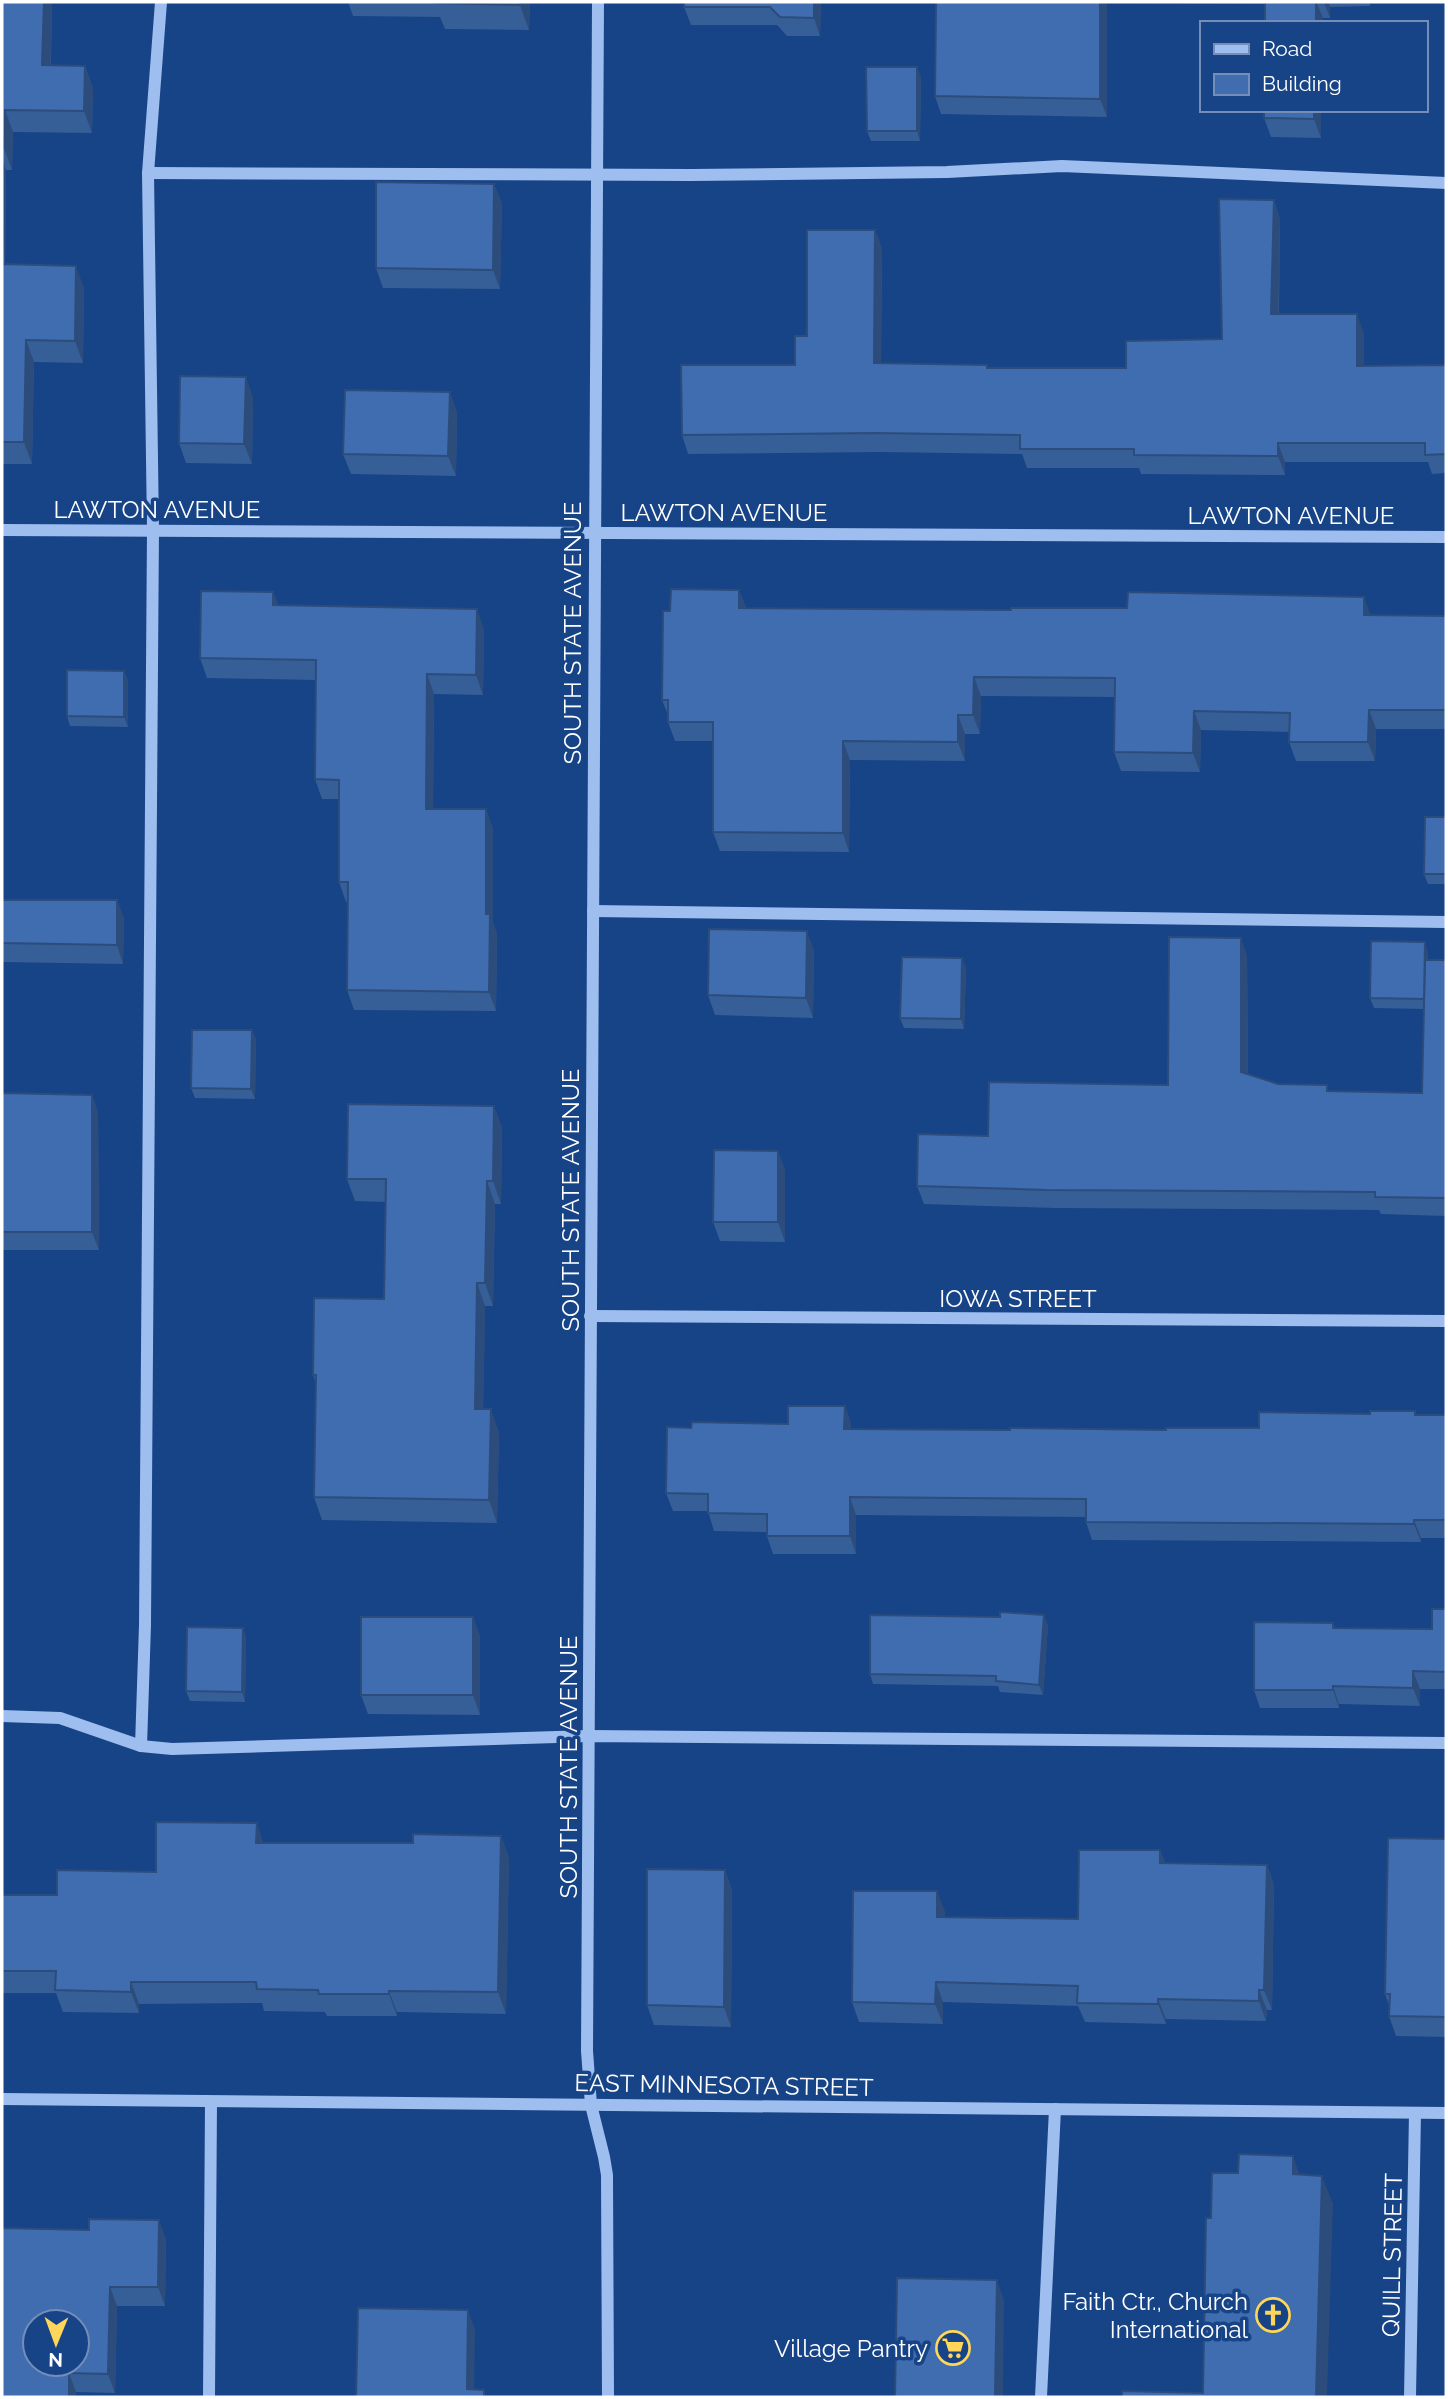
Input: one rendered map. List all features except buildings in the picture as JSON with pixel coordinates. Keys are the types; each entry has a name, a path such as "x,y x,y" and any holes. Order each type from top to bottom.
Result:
{"street":[{"path":"141,1746 145,1625 153,530 148,173 161,2"},
{"name":"SOUTH STATE AVENUE","path":"598,2 587,2051 591,2105 607,2175 608,2397"},
{"path":"148,173 947,172 1062,166 1446,183"},
{"name":"LAWTON AVENUE","path":"2,530 1446,537"},
{"path":"593,911 1446,922"},
{"name":"IOWA STREET","path":"590,1316 1446,1321"},
{"path":"2,1716 60,1718 141,1746 172,1749 589,1736 1446,1743"},
{"name":"EAST MINNESOTA STREET","path":"2,2099 1446,2113"},
{"path":"209,2397 211,2102"},
{"path":"1041,2397 1055,2109"},
{"name":"QUILL STREET","path":"1410,2397 1415,2113"}],"place":[{"name":"Faith Ctr., Church International","path":"1273,2315"},
{"name":"Village Pantry","path":"953,2348"}]}
